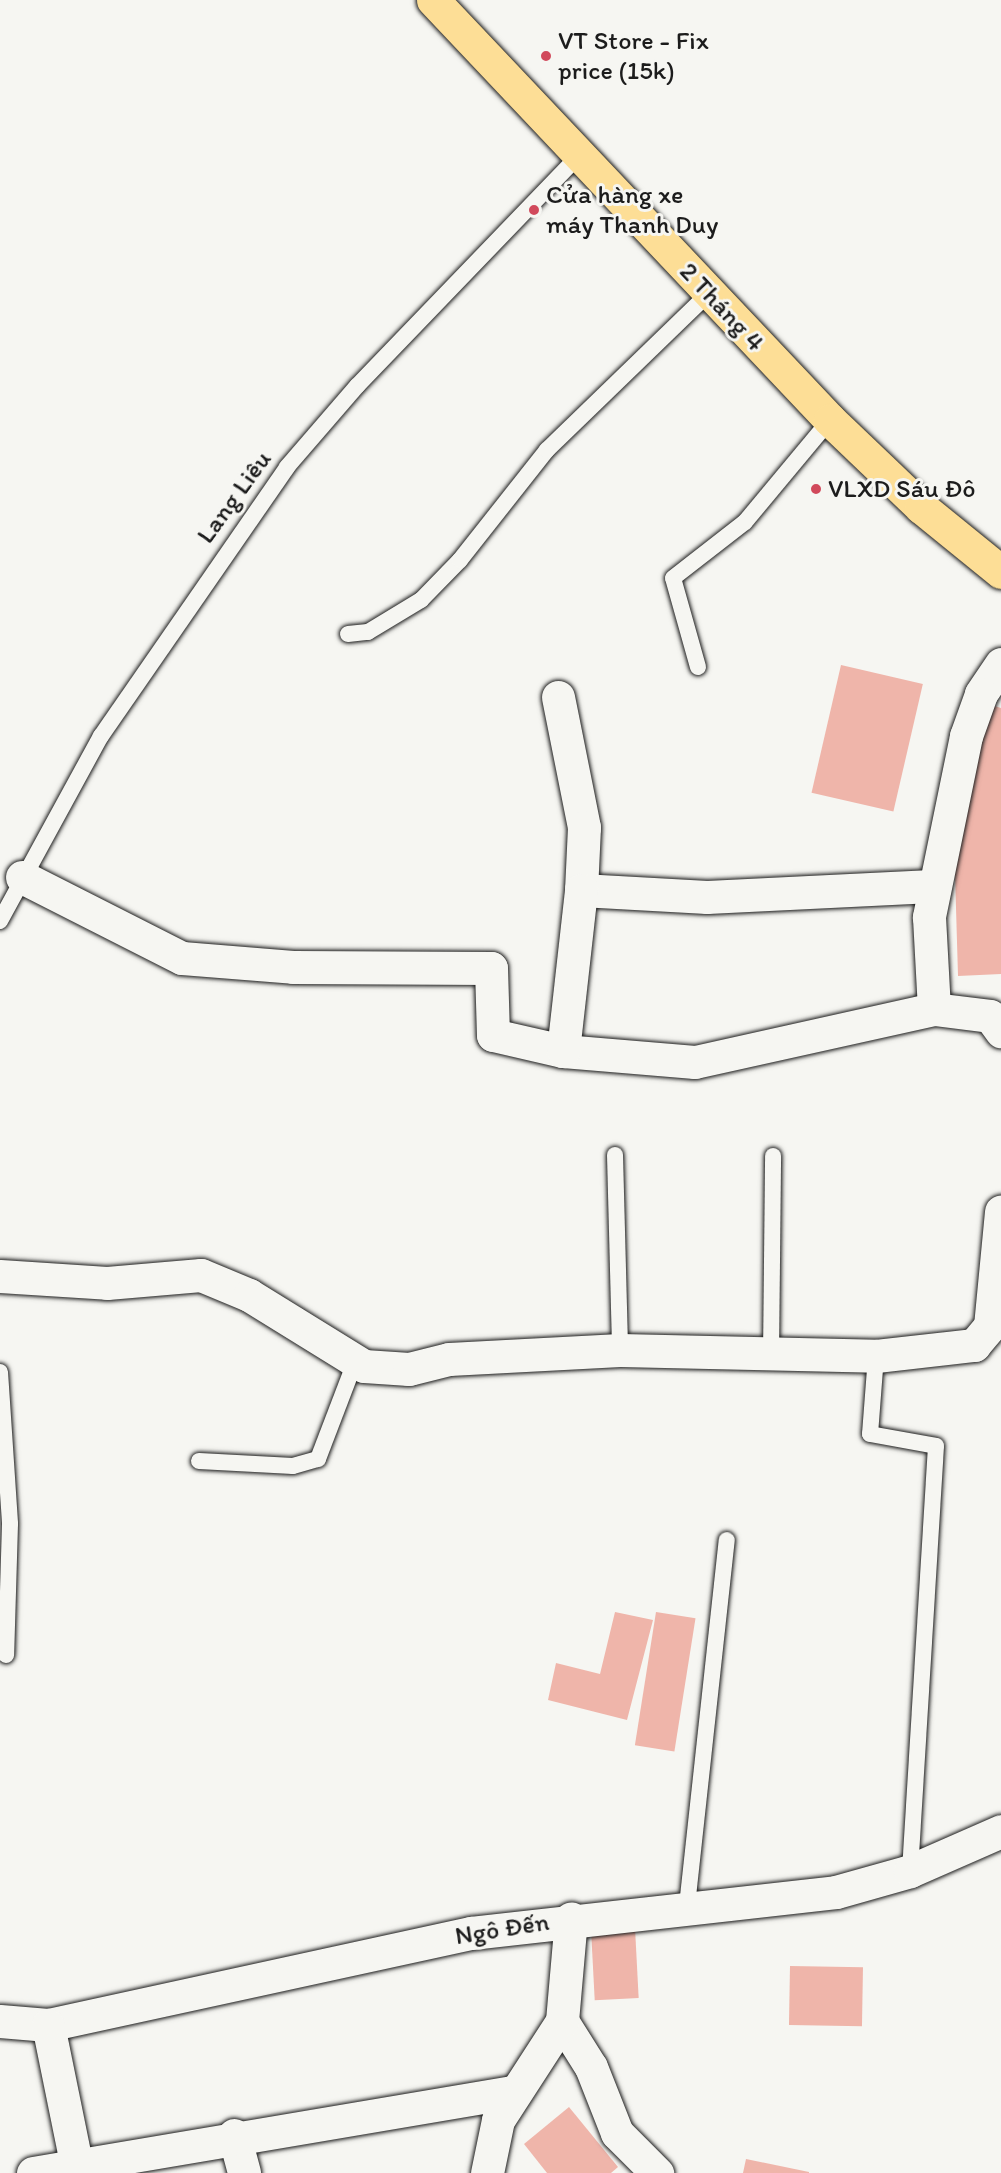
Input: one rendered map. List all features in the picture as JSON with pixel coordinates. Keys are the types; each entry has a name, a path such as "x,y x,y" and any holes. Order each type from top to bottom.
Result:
{"main road":[{"name":"2 Tháng 4","path":"433,0 830,420 921,507 1001,572"}],"street":[{"path":"934,1009 932,886 966,736 981,694 1001,664"},
{"path":"558,697 584,827 581,890 563,1051"},
{"path":"22,877 182,958 293,967 491,968 493,1035 563,1051 695,1062 934,1009 990,1016 1001,1031"},
{"path":"581,890 707,897 932,886"},
{"path":"0,1276 107,1283 201,1275 249,1295 355,1362 409,1369 449,1359 620,1350 771,1356 876,1356 974,1345 990,1326 1001,1212"},
{"name":"Ngô Đến","path":"0,2021 48,2025 471,1932 571,1918 836,1892 910,1871 1001,1831"},
{"path":"487,2173 498,2120 512,2092 562,2021 571,1918"},
{"path":"562,2021 591,2067 616,2133 657,2173"},
{"path":"48,2025 77,2169"},
{"path":"33,2173 77,2169 234,2135 512,2092"},
{"path":"234,2135 244,2173"}],"lane":[{"name":"Lang Liêu","path":"0,921 101,736 287,467 357,386 579,155"},
{"path":"348,634 368,632 421,600 460,560 546,450 709,293"},
{"path":"699,668 673,578 745,522 830,420"},
{"path":"615,1155 620,1350"},
{"path":"771,1356 773,1156"},
{"path":"876,1356 870,1434 936,1446 910,1871"},
{"path":"199,1461 293,1466 318,1459 355,1362"},
{"path":"0,1372 10,1524 6,1655"},
{"path":"687,1906 727,1540"}],"building":[{"path":"841,665 923,684 893,812 812,793"},
{"path":"991,705 1001,708 1001,974 958,976 954,840"},
{"path":"615,1612 653,1620 627,1720 548,1700 556,1663 600,1674"},
{"path":"656,1612 696,1618 674,1752 635,1745"},
{"path":"635,1928 639,1998 595,2000 591,1930"},
{"path":"790,1966 863,1967 862,2026 789,2025"},
{"path":"569,2107 618,2167 611,2173 547,2173 524,2144"},
{"path":"746,2159 809,2172 809,2173 743,2173"}],"place":[{"name":"VT Store - Fix price (15k)","path":"546,56"},
{"name":"Cửa hàng xe máy Thanh Duy","path":"534,210"},
{"name":"VLXD Sáu Đô","path":"816,489"}]}
